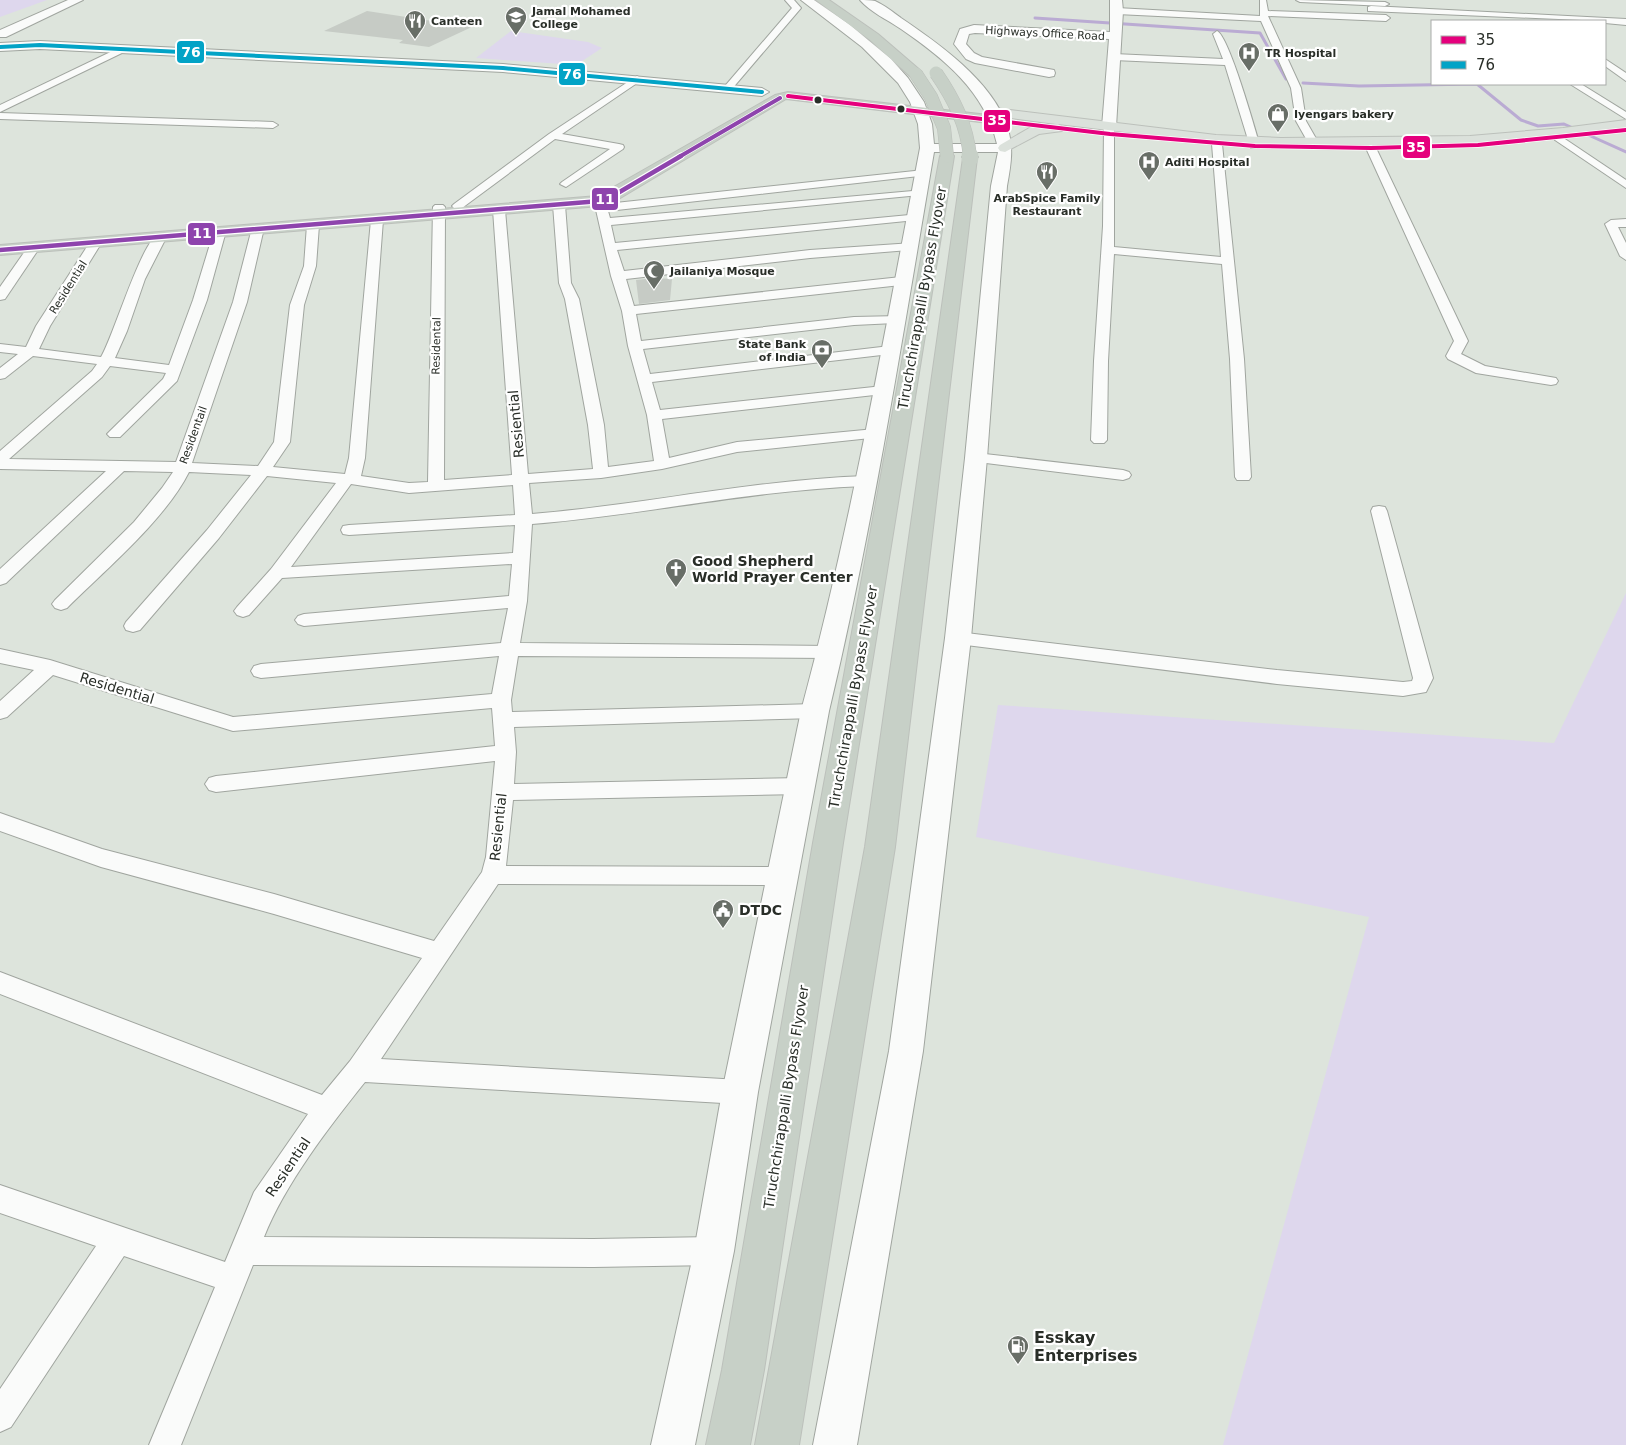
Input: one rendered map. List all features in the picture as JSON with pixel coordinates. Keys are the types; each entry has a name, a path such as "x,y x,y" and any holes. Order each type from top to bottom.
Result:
{"highway":[{"name":"Tiruchchirappalli Bypass Flyover","path":"728,1445 743,1370 828,843 925,153 944,128 931,96 909,81 874,37 822,0"},
{"path":"842,0 867,17"},
{"name":"Tiruchchirappalli Bypass Flyover","path":"776,1445 880,847 970,158 966,128 952,96 933,70"},
{"path":"825,98 892,97 903,94 909,81"},
{"path":"0,250 377,220 439,211 458,206 579,195 598,190 775,93 891,108 925,153"},
{"path":"0,242 439,211 499,210 601,204 775,93"},
{"path":"858,99 925,153"},
{"path":"925,153 996,116"}],"main road":[{"path":"996,116 1217,144 1470,140 1560,135"},
{"path":"996,116 1057,128 1255,143 1371,148 1478,145 1560,135 1620,125"},
{"path":"1005,148 1036,130 1057,128"}],"street":[{"path":"3,40 77,0"},
{"path":"730,86 797,8 788,0"},
{"path":"673,1445 714,1251 740,1092 782,876 802,786 815,711 830,652 875,434 925,153 909,81 860,38 807,0"},
{"path":"835,1445 906,1051 958,638 976,458 998,195 1005,148 996,116 965,75 915,32 866,0"},
{"path":"1300,0 1414,5 1411,0"},
{"path":"1260,1 1264,16 1295,85 1301,121 1313,142"},
{"path":"1548,5 1559,19"},
{"path":"1371,10 1581,20"},
{"path":"1099,440 1116,19 1264,16 1431,20"},
{"name":"Highways Office Road","path":"1049,73 1028,71 970,56 960,44 964,32 974,29 1116,19"},
{"path":"1606,21 1626,22"},
{"path":"1217,34 1229,62 1255,143"},
{"path":"3,40 40,45 240,52"},
{"path":"3,40 599,73 730,86 775,93"},
{"path":"0,110 21,97 123,49"},
{"path":"1114,57 1229,62"},
{"path":"1606,63 1624,76"},
{"path":"599,73 637,79 730,86"},
{"path":"909,81 965,75"},
{"path":"1606,75 1624,76"},
{"path":"458,206 553,136 637,79"},
{"path":"1576,85 1620,125"},
{"path":"0,96 21,97"},
{"path":"0,116 272,125"},
{"path":"1560,135 1626,185"},
{"path":"553,136 620,147 566,184"},
{"path":"1217,144 1237,359 1243,477"},
{"path":"662,464 654,415 635,346 630,311 617,276 601,204 925,153 1005,148"},
{"path":"1371,148 1461,341 1453,356 1481,370 1551,381"},
{"path":"605,222 925,153"},
{"path":"610,247 925,153"},
{"path":"559,205 565,283 572,299 596,425 601,473"},
{"name":"Resiential","path":"164,1445 264,1202 327,1109 359,1070 492,875 497,857 506,752 503,710 509,649 518,601 524,519 499,210"},
{"name":"Residental","path":"436,486 439,211"},
{"path":"243,611 277,573 349,479 357,458 377,220"},
{"path":"1626,224 1610,224 1626,256"},
{"path":"133,626 213,534 263,471 282,442 297,305 310,266 313,225"},
{"name":"Residentail","path":"61,604 164,498 180,474 240,302 258,228"},
{"path":"115,434 170,381 200,300 220,232"},
{"path":"0,459 97,374 107,362 119,339 137,283 160,236"},
{"name":"Residential","path":"0,375 30,352 96,242"},
{"path":"617,276 810,254 909,246"},
{"path":"0,296 34,247"},
{"path":"1107,250 1228,261"},
{"path":"630,311 901,281"},
{"path":"635,346 854,321 895,319"},
{"path":"0,348 175,370"},
{"path":"644,379 890,350"},
{"path":"654,415 883,390"},
{"path":"0,464 181,467 263,471 349,479 409,488 601,473 662,464 737,447 875,434"},
{"path":"976,458 1123,475"},
{"path":"0,579 120,466"},
{"path":"349,530 524,519 613,511 826,482 865,481"},
{"path":"958,638 1277,676 1403,689 1419,687 1423,678 1379,510"},
{"path":"277,573 522,558"},
{"path":"304,620 518,601"},
{"path":"261,671 509,649 830,652"},
{"name":"Residential","path":"0,656 50,667 233,724 503,710"},
{"path":"0,712 50,667"},
{"path":"503,710 815,711"},
{"path":"216,784 506,752"},
{"path":"502,792 802,786"},
{"path":"0,822 101,858 274,904 439,953"},
{"path":"492,875 782,876"},
{"path":"0,983 327,1109"},
{"path":"359,1070 740,1092"},
{"path":"0,1199 232,1279"},
{"path":"0,1416 118,1239"},
{"path":"244,1252 593,1253 714,1251"}],"shaded area":[{"path":"0,0 47,0 0,17"},
{"path":"511,31 588,42 602,48 576,65 476,58"},
{"path":"1626,593 1626,1445 1223,1445 1369,917 976,837 998,705 1554,743"}],"building":[{"path":"367,11 474,26 429,47 399,43 403,40 324,31"},
{"name":"Jailaniya Mosque","path":"672,279 670,300 639,304 636,280"}],"waterway":[{"path":"1035,18 1260,33 1286,79"},
{"path":"1303,83 1359,86 1431,85"},
{"path":"1478,85 1521,120 1538,126 1564,124 1626,152"}],"transit line":[{"name":"76","path":"0,47 40,45 503,68 762,92"},
{"name":"35","path":"788,96 1110,134 1255,146 1371,148 1478,145 1626,130"},
{"name":"11","path":"0,250 600,201 611,197 780,98"}],"place":[{"name":"Jamal Mohamed College","path":"516,36"},
{"name":"Canteen","path":"415,40"},
{"name":"TR Hospital","path":"1249,72"},
{"name":"Iyengars bakery","path":"1278,133"},
{"name":"Aditi Hospital","path":"1149,181"},
{"name":"ArabSpice Family Restaurant","path":"1047,191"},
{"name":"Jailaniya Mosque","path":"654,290"},
{"name":"State Bank of India","path":"822,369"},
{"name":"Good Shepherd World Prayer Center","path":"676,588"},
{"name":"DTDC","path":"723,929"},
{"name":"Esskay Enterprises","path":"1018,1365"}]}
